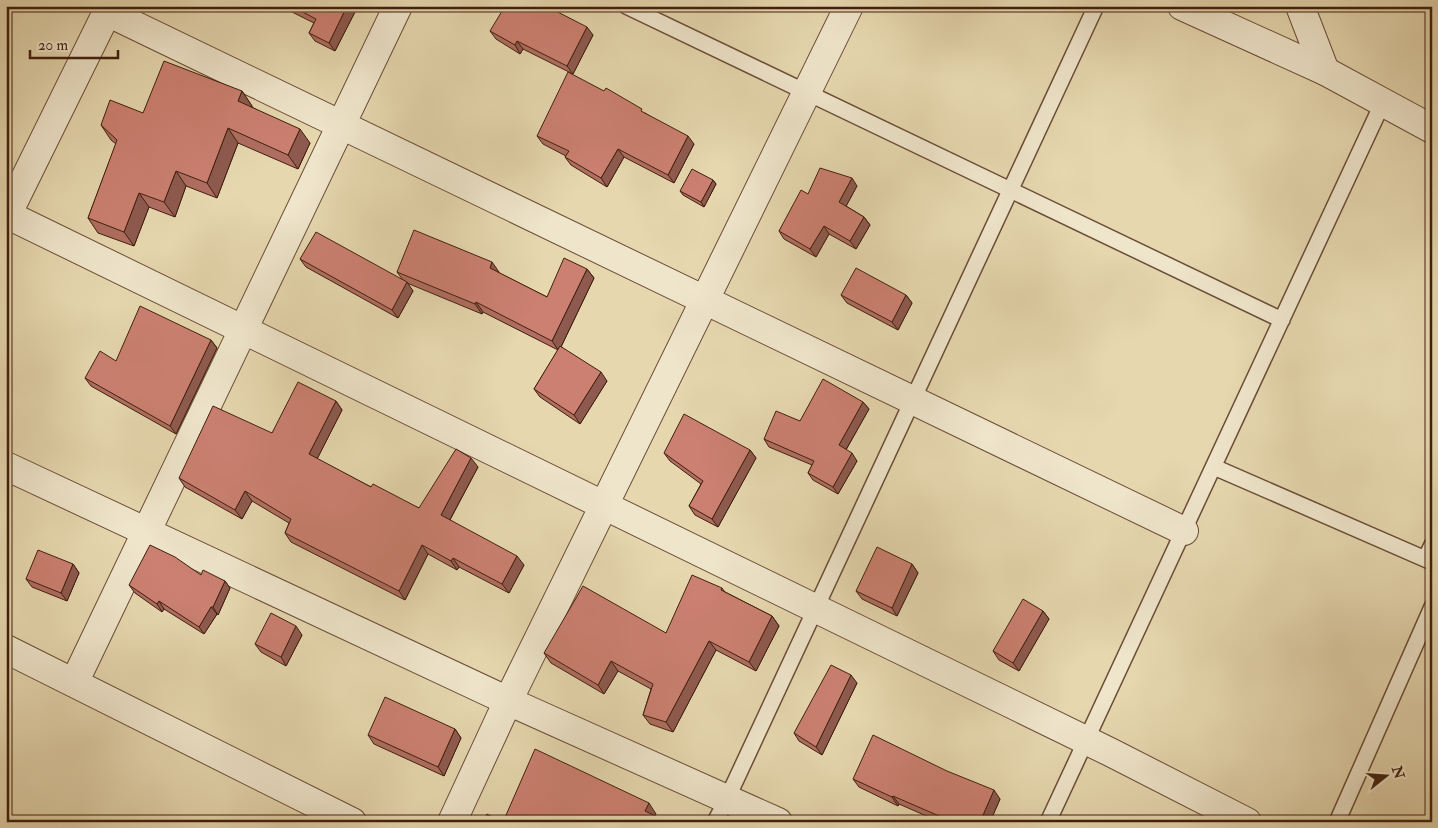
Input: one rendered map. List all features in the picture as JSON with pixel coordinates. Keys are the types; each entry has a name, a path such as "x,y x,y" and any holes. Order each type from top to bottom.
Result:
{"street":[{"path":"74,683 398,6"},
{"path":"452,822 508,701 849,6"},
{"path":"1182,6 1325,71 1432,129"},
{"path":"1300,6 1325,71"},
{"path":"1184,531 341,125 108,9 7,215 1086,741 1247,822"},
{"path":"6,466 508,701 721,810 778,822"},
{"path":"6,649 352,822"}],"lane":[{"path":"626,6 1282,320"},
{"path":"721,810 1096,6"},
{"path":"1048,822 1383,102"},
{"path":"1214,467 1430,555"},
{"path":"1337,822 1432,607"}],"building":[{"path":"291,6 347,6 329,43 309,33 316,19"},
{"path":"505,6 546,6 587,27 567,66 517,41 515,45 490,31"},
{"path":"164,61 242,91 238,101 300,129 288,155 228,128 207,183 176,171 164,202 139,193 124,232 88,218 117,140 101,125 110,100 143,113"},
{"path":"568,72 604,91 606,88 642,109 641,111 688,136 668,175 618,149 601,178 565,157 569,151 537,136"},
{"path":"820,168 852,178 839,202 864,217 850,241 824,226 810,249 779,231 801,190 808,194"},
{"path":"692,169 713,180 701,202 680,191"},
{"path":"414,230 492,262 490,268 547,297 564,258 587,269 552,341 476,302 475,304 397,272"},
{"path":"316,232 407,282 392,310 300,259"},
{"path":"856,268 906,295 892,322 841,295"},
{"path":"140,306 211,340 170,426 85,378 100,351 116,361"},
{"path":"560,346 601,372 574,415 534,389"},
{"path":"823,379 863,402 839,445 852,453 833,487 808,473 814,461 764,439 776,411 800,421"},
{"path":"298,382 336,401 309,454 371,487 373,484 419,508 456,449 471,458 441,515 517,556 502,584 453,558 451,561 422,545 399,591 285,533 291,519 245,491 235,510 179,478 213,406 272,433"},
{"path":"684,414 750,450 712,519 689,506 703,481 664,453"},
{"path":"150,545 175,557 201,575 203,570 225,581 213,607 211,607 199,627 159,601 157,604 129,585"},
{"path":"877,547 912,564 892,608 856,591"},
{"path":"38,550 73,564 61,593 26,579"},
{"path":"692,575 722,588 721,590 772,616 749,662 709,641 666,722 643,715 653,684 611,661 598,685 544,653 583,586 666,633"},
{"path":"1023,599 1043,611 1013,663 993,651"},
{"path":"271,613 296,626 281,657 255,644"},
{"path":"831,665 851,675 816,747 794,733"},
{"path":"385,697 455,729 438,767 368,735"},
{"path":"873,735 947,771 994,790 980,822 953,822 853,779"},
{"path":"535,749 649,803 645,811 668,822 574,822 570,820 570,822 503,822"},
{"path":"487,814 501,822 483,822"}]}
